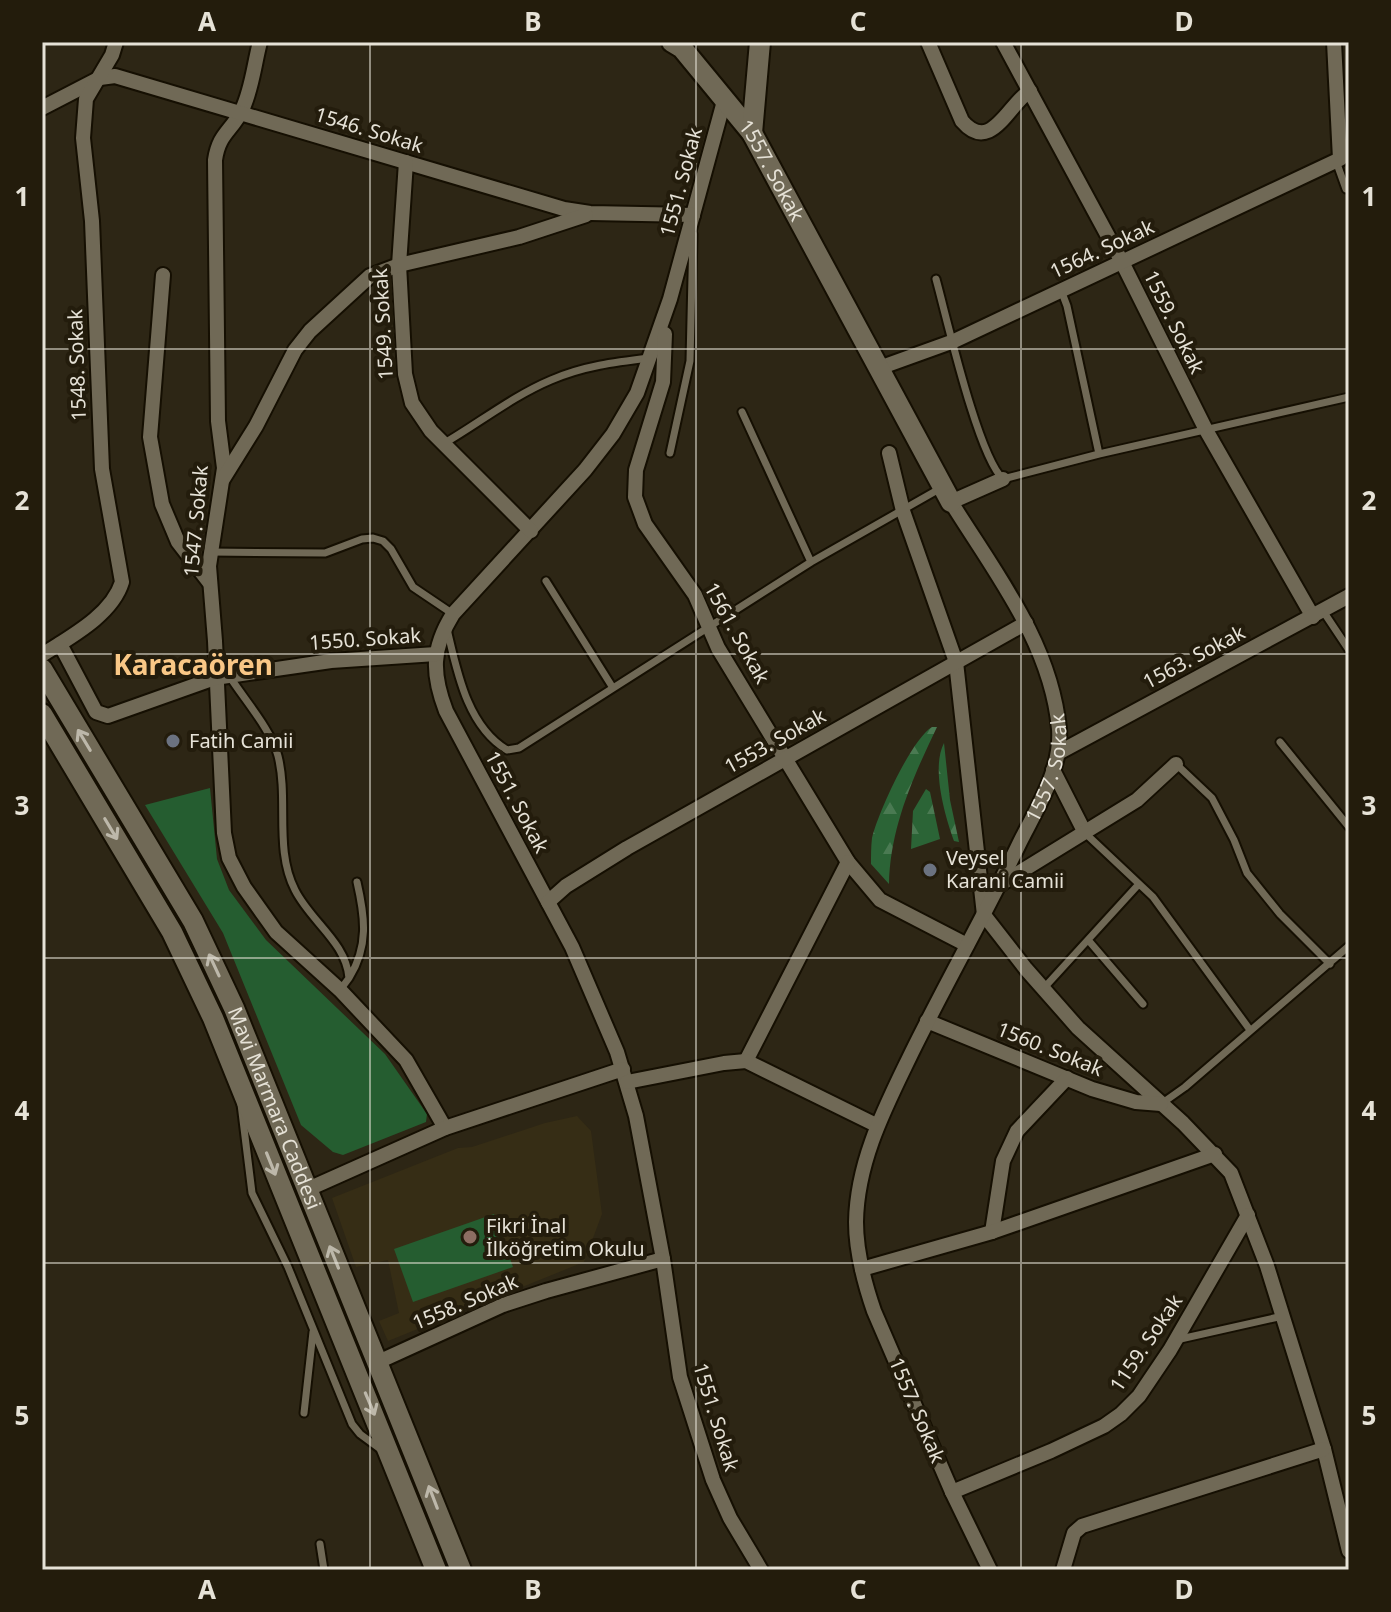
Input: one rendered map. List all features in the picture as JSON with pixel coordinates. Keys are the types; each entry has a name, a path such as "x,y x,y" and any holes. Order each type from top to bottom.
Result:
{"street":[{"name":"1548. Sokak","path":"42,655 106,609 122,582 102,469 92,221 83,138 86,99 100,78 116,42"},
{"name":"1547. Sokak","path":"260,42 250,90 241,112 218,142 215,160 218,421 223,479 210,552 209,582 222,676 224,833 233,868 276,932 345,984 406,1060 445,1128"},
{"path":"752,133 760,42"},
{"path":"928,42 962,121 973,130 987,131 998,126 1016,100 1030,91"},
{"name":"1559. Sokak","path":"1003,42 1122,262 1206,430 1318,614"},
{"path":"1334,42 1338,160"},
{"name":"1557. Sokak","path":"682,44 752,133 946,494 1026,623 1046,669 1056,711 1058,753 1053,770 999,886 876,1125 863,1169 856,1220 857,1244 874,1311 952,1492 990,1570"},
{"name":"1546. Sokak","path":"100,78 115,76 133,80 564,209 590,213 693,215"},
{"path":"42,108 100,78"},
{"name":"1551. Sokak","path":"724,101 664,317 637,393 613,434 450,620 436,654 437,685 446,711 572,947 625,1076 663,1259 680,1377 713,1480 730,1518 761,1570"},
{"name":"1564. Sokak","path":"879,368 954,341 1338,160"},
{"name":"1549. Sokak","path":"406,162 399,265 407,389 420,416 443,444 531,531"},
{"path":"223,479 256,426 284,369 310,331 370,276 399,265 519,237 590,213"},
{"path":"163,275 150,437 162,504 178,542 209,582"},
{"name":"1561. Sokak","path":"664,317 663,382 636,470 635,497 645,524 695,595 718,648 848,862 880,900 967,945"},
{"path":"889,453 903,511 956,662 984,915 1078,1028 1215,1154 1236,1181 1283,1316 1324,1449 1349,1551"},
{"path":"946,494 1003,479"},
{"name":"1563. Sokak","path":"1058,753 1349,596"},
{"name":"1553. Sokak","path":"548,902 566,886 627,848 1026,623"},
{"name":"1550. Sokak","path":"60,644 96,712 101,715 117,714 222,676 331,661 436,654"},
{"name":"Mavi Marmara Caddesi","path":"42,669 193,921 234,1008 461,1570"},
{"path":"42,714 172,932 213,1018 436,1570"},
{"path":"999,886 1137,800 1176,764"},
{"path":"1053,770 1084,831"},
{"path":"746,1061 848,862"},
{"name":"1560. Sokak","path":"927,1021 1119,1097 1161,1104"},
{"path":"306,1190 445,1128 625,1076 724,1063 746,1061 876,1125"},
{"path":"992,1232 1003,1161 1017,1131 1067,1078"},
{"path":"862,1269 992,1232 1215,1154"},
{"name":"1159. Sokak","path":"952,1492 1051,1451 1104,1426 1121,1414 1139,1396 1175,1340 1248,1215"},
{"name":"1558. Sokak","path":"378,1362 503,1305 663,1259"},
{"path":"1063,1570 1074,1533 1082,1526 1324,1449"}],"lane":[{"path":"1338,160 1346,189"},
{"path":"670,453 690,361 693,215"},
{"path":"936,279 981,437 994,472 1003,479 1349,397"},
{"path":"1061,290 1099,454"},
{"path":"443,444 528,391 554,379 603,364 651,358"},
{"path":"742,412 811,562"},
{"path":"210,552 325,553 362,539 383,541 413,587 450,620 458,674 474,715 498,745 507,750 519,748 811,562 903,511 946,494"},
{"path":"546,581 613,688"},
{"path":"1318,614 1349,650"},
{"path":"222,676 278,756 283,793 284,856 294,888 317,923 343,953 345,984"},
{"path":"1280,742 1349,827"},
{"path":"1176,764 1212,798 1247,873 1280,914 1330,964"},
{"path":"1084,831 1153,897 1250,1030"},
{"path":"345,984 363,950 365,931 357,882"},
{"path":"1043,989 1138,885"},
{"path":"1089,941 1143,1004"},
{"path":"1161,1104 1185,1087 1349,946"},
{"path":"240,1086 241,1117 252,1193 288,1267 352,1424 369,1441 392,1456"},
{"path":"1175,1340 1283,1316"},
{"path":"304,1413 313,1332"},
{"path":"320,1544 324,1570"}],"shaded area":[{"name":"Fikri İnal İlköğretim Okulu","path":"577,1116 591,1131 602,1214 584,1262 388,1341 379,1321 399,1313 388,1260 356,1267 332,1198 458,1148 472,1147"}],"green space":[{"path":"932,727 937,727 898,823 889,884 871,864 872,838 905,761"},
{"path":"944,743 950,800 959,842 954,841 941,792 939,765"},
{"path":"210,788 217,859 229,890 266,940 385,1054 427,1114 426,1122 343,1155 333,1152 301,1125 223,933 145,805"},
{"path":"926,789 930,792 940,839 911,849 913,811"},
{"path":"494,1214 513,1267 413,1302 394,1249"}],"place":[{"name":"Fatih Camii","path":"173,741"},
{"name":"Veysel Karani Camii","path":"930,870"},
{"name":"Fikri İnal İlköğretim Okulu","path":"470,1237"}],"district":[{"name":"Karacaören","path":"193,665"}]}
